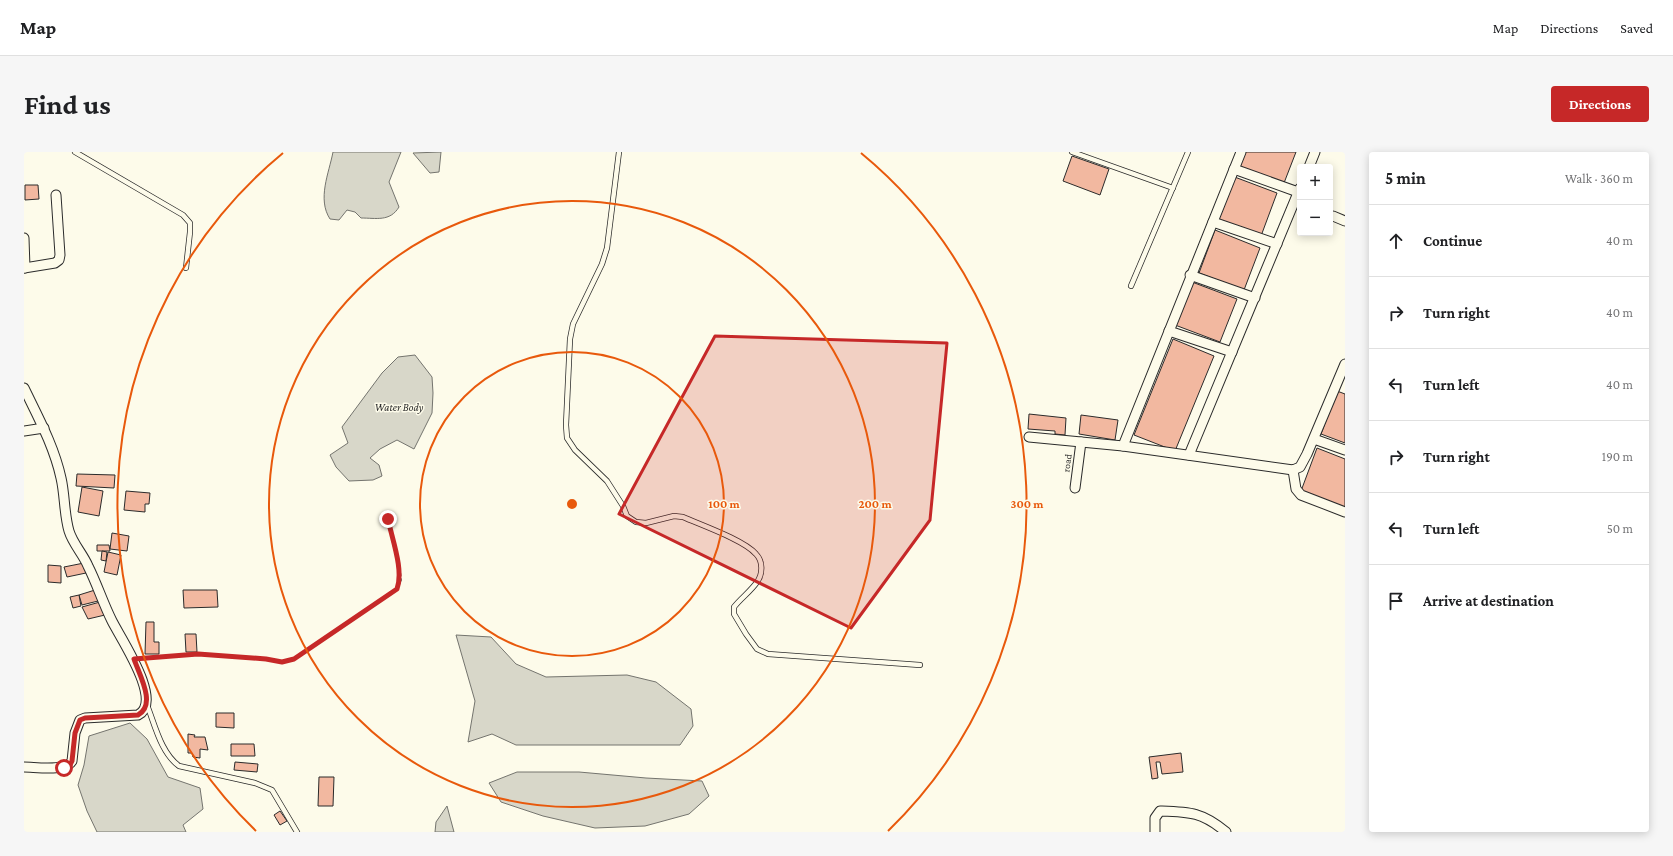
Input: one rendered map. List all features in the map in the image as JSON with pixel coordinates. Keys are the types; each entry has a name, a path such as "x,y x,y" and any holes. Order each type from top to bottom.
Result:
{"street":[{"path":"1123,446 1170,331 1190,275 1241,152"},
{"path":"1310,164 1315,152"},
{"path":"1234,169 1297,189"},
{"path":"24,238 25,268 55,263 59,260 60,255 56,195"},
{"path":"1190,455 1297,195"},
{"path":"1333,216 1345,221"},
{"path":"1213,222 1277,244"},
{"path":"1190,275 1255,298"},
{"path":"1170,331 1232,352"},
{"path":"1029,437 1123,446 1293,470 1300,467 1341,385 1345,364"},
{"path":"24,388 44,428 60,475 69,532 88,564 112,622 134,659 147,697 147,705 144,712 138,715 85,718 80,720 75,733 72,761 70,765 64,768 24,767"},
{"path":"24,431 44,428"},
{"path":"1314,439 1345,450"},
{"name":"road","path":"1075,488 1081,442"},
{"path":"1293,470 1296,489 1301,495 1345,512"},
{"path":"1155,832 1155,818 1160,811 1189,812 1211,820 1226,832"}],"lane":[{"path":"75,152 183,215 190,223 186,268"},
{"path":"619,152 607,248 602,264 573,324 570,339 566,425 567,438 574,450 607,481 623,506 627,516 636,522 646,523 674,516 683,517 748,546 758,555 762,572 758,582 734,607 734,614 757,649 768,654 920,666"},
{"path":"1072,152 1173,188"},
{"path":"1131,286 1188,152"},
{"path":"147,705 166,753 172,762 179,766 255,783 272,790 297,832"}],"path":[{"path":"134,659 198,654 266,659 282,662 294,659 397,589 401,580 400,571 388,519"}],"highlighted area":[{"path":"715,336 947,343 930,520 851,628 619,514"}],"water":[{"path":"333,152 401,152 389,182 399,207 395,212 382,218 361,218 355,212 347,210 339,220 330,219 324,203 324,195"},
{"path":"441,152 439,172 430,173 413,153"},
{"name":"Water Body","path":"415,355 432,377 433,393 432,413 414,449 397,440 380,449 370,458 379,465 382,476 373,480 349,481 336,467 330,455 348,443 342,427 382,373 398,357"},
{"path":"456,635 491,637 516,664 546,677 627,675 656,682 691,709 693,726 680,745 516,745 492,734 468,742 475,701"},
{"path":"130,723 147,739 168,777 200,788 203,809 183,825 186,832 97,832 87,811 78,785 84,765 89,736"},
{"path":"517,772 579,772 702,781 709,796 689,814 645,826 595,828 543,816 501,802 489,783"},
{"path":"447,806 454,832 435,832 436,822"}],"building":[{"path":"1244,152 1296,152 1284,183 1239,166"},
{"path":"1072,156 1109,169 1100,195 1063,181"},
{"path":"1232,176 1277,193 1261,236 1216,219"},
{"path":"25,185 38,185 39,199 25,200"},
{"path":"1215,230 1260,248 1244,290 1199,273"},
{"path":"1192,282 1237,299 1220,342 1175,325"},
{"path":"1173,339 1214,356 1175,451 1134,435"},
{"path":"1337,391 1345,394 1345,443 1321,434"},
{"path":"1029,414 1066,418 1065,435 1055,434 1055,431 1028,429"},
{"path":"1081,415 1118,420 1115,440 1079,434"},
{"path":"1317,448 1345,459 1345,508 1301,491"},
{"path":"77,474 115,475 114,488 76,486"},
{"path":"82,487 103,491 99,516 78,512"},
{"path":"126,491 150,493 149,504 145,504 145,512 124,510"},
{"path":"112,533 129,536 127,551 110,549"},
{"path":"97,545 109,545 110,551 97,551"},
{"path":"102,551 107,552 106,561 101,560"},
{"path":"108,552 121,555 117,575 104,572"},
{"path":"84,563 86,573 67,577 64,567"},
{"path":"48,565 61,566 61,583 48,582"},
{"path":"95,590 98,601 82,605 79,595"},
{"path":"183,590 217,590 218,607 184,608"},
{"path":"79,595 81,606 73,608 70,597"},
{"path":"100,602 105,615 88,619 82,607"},
{"path":"146,622 154,622 154,642 159,642 159,654 145,654"},
{"path":"185,634 196,634 197,652 186,652"},
{"path":"216,713 234,713 234,728 216,727"},
{"path":"188,734 195,735 194,737 205,737 208,750 200,749 200,758 193,757 192,753 188,753"},
{"path":"231,744 254,744 255,756 231,756"},
{"path":"1181,753 1183,772 1162,774 1160,762 1156,762 1158,778 1152,779 1149,757"},
{"path":"235,762 258,764 257,772 234,770"},
{"path":"319,777 334,777 333,806 318,806"},
{"path":"280,811 287,821 280,825 274,815"}],"route":[{"path":"64,768 70,765 72,761 75,733 80,720 85,718 138,715 144,712 147,705 147,697 134,659 198,654 266,659 282,662 294,659 397,589 401,580 400,571 388,519"}]}
